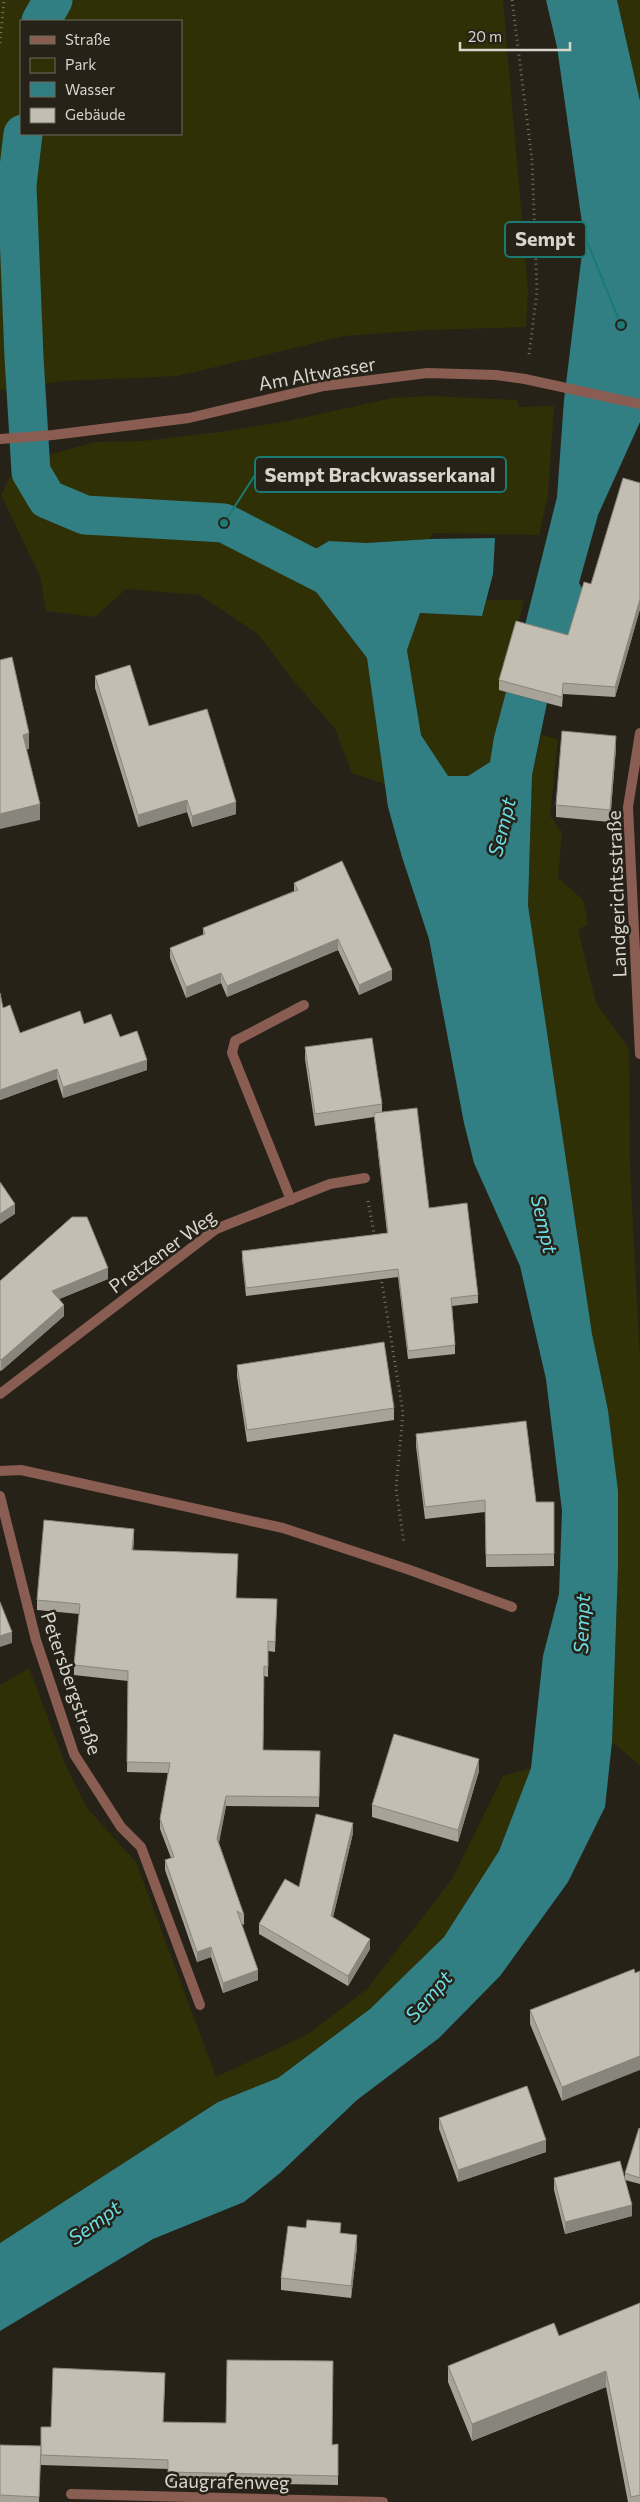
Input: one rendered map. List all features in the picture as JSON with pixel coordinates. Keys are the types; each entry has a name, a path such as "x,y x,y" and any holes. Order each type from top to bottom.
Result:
{"street":[{"name":"Am Altwasser","path":"0,439 53,435 189,418 324,386 427,373 496,374 562,385 640,404"},
{"name":"Landgerichtsstraße","path":"640,733 628,807 640,1054"},
{"path":"291,1200 232,1052 235,1041 304,1005"},
{"name":"Pretzener Weg","path":"0,1394 216,1229 330,1184 365,1178"},
{"path":"0,1471 21,1470 283,1528 408,1569 512,1607"},
{"name":"Petersbergstraße","path":"0,1496 36,1640 74,1754 121,1827 141,1848 200,2005"},
{"name":"Gaugrafenweg","path":"71,2494 383,2502"}],"path":[{"path":"0,43 4,0"},
{"path":"512,0 532,160 537,291 525,379"},
{"path":"365,1178 376,1246"},
{"path":"381,1276 403,1413 396,1489 408,1569"}],"green space":[{"path":"0,0 503,0 528,290 526,327 426,330 344,336 178,376 64,381 0,390"},
{"path":"617,0 640,0 640,101"},
{"path":"432,396 517,400 519,407 554,406 548,496 539,535 432,533 430,539 366,543 329,541 307,554 314,589 367,658 385,784 352,773 335,729 289,675 258,634 200,595 126,589 95,617 46,611 40,576 1,495 16,464 95,442 143,441 220,432 288,421 392,398"},
{"path":"486,600 524,600 500,690 506,692 494,737 490,762 468,776 447,776 421,735 407,650 420,613 481,616"},
{"path":"541,735 558,739 550,816 562,832 558,878 583,900 588,924 578,930 596,1003 629,1049 630,1168 640,1360 640,1765 612,1742 618,1567 618,1491 608,1410 592,1334 528,905 532,775"},
{"path":"29,1668 66,1766 87,1808 136,1862 216,2077 307,2035 368,1988 452,1879 503,1776 531,1768 499,1851 444,1937 370,2009 278,2078 218,2102 0,2243 0,1685"}],"water":[{"path":"546,0 617,0 640,101 640,422 598,515 579,583 584,592 565,656 523,633 557,497 564,400 584,237 557,47"},
{"path":"495,538 493,574 482,616 420,613 407,650 421,735 448,776 468,776 490,762 494,737 506,692 547,703 532,775 528,905 592,1334 608,1410 618,1491 618,1567 612,1742 605,1807 568,1882 500,1976 439,2038 357,2100 280,2173 244,2202 153,2239 0,2331 0,2243 218,2102 278,2078 370,2009 444,1937 499,1851 531,1768 543,1656 559,1594 562,1511 546,1379 520,1266 474,1163 464,1123 429,939 388,807 367,658 314,589 307,554 329,541 366,543 430,539"}],"building":[{"path":"623,478 640,483 640,599 615,687 563,683 562,697 499,680 516,621 568,635 584,582 591,584"},
{"path":"12,657 29,733 23,735 40,804 0,814 0,660"},
{"path":"130,665 149,726 207,709 236,802 192,816 187,800 138,815 95,676"},
{"path":"562,731 616,736 610,810 556,805"},
{"path":"342,861 392,970 359,985 338,939 227,986 221,973 186,987 170,948 205,934 203,928 298,890 294,883"},
{"path":"0,993 3,1008 10,1005 20,1033 80,1011 84,1024 111,1014 120,1037 137,1031 147,1060 63,1087 57,1069 0,1090"},
{"path":"372,1038 382,1104 315,1114 305,1047"},
{"path":"417,1108 429,1208 467,1203 478,1295 451,1298 455,1345 408,1351 398,1269 246,1288 242,1251 388,1233 374,1113"},
{"path":"0,1182 15,1204 0,1214"},
{"path":"72,1217 87,1217 108,1268 52,1291 64,1305 1,1360 0,1281"},
{"path":"384,1342 394,1408 247,1430 237,1365"},
{"path":"526,1421 536,1502 554,1502 554,1554 486,1555 485,1500 425,1507 416,1434"},
{"path":"44,1520 134,1529 132,1550 238,1554 236,1598 277,1599 275,1642 268,1641 268,1667 264,1666 263,1750 320,1751 319,1797 226,1796 217,1839 244,1915 237,1911 258,1970 223,1983 211,1947 197,1952 165,1860 174,1857 160,1819 170,1763 127,1762 128,1671 74,1665 80,1604 37,1600"},
{"path":"0,1602 12,1632 0,1636"},
{"path":"394,1734 479,1759 458,1830 372,1805"},
{"path":"316,1814 353,1823 331,1916 370,1939 348,1976 259,1924 285,1879 299,1887"},
{"path":"634,1969 635,1973 640,1971 640,2056 562,2087 530,2010"},
{"path":"527,2086 546,2140 458,2170 439,2118"},
{"path":"640,2129 640,2178 625,2173"},
{"path":"620,2161 632,2205 565,2222 554,2178"},
{"path":"307,2220 341,2223 340,2233 357,2235 351,2286 281,2278 288,2226 306,2228"},
{"path":"640,2303 640,2495 631,2497 606,2371 472,2424 448,2366 554,2323 559,2336"},
{"path":"227,2360 333,2361 332,2445 338,2444 338,2476 168,2472 168,2460 41,2455 41,2427 51,2427 53,2368 165,2373 163,2422 226,2423"},
{"path":"0,2445 41,2446 39,2497 0,2495"}],"waterway":[{"path":"42,20 53,0"},
{"path":"23,135 17,185 31,472 47,499 85,515 224,523 351,588 355,592"}],"place":[{"name":"Sempt","path":"621,325"},
{"name":"Sempt Brackwasserkanal","path":"224,523"}]}
